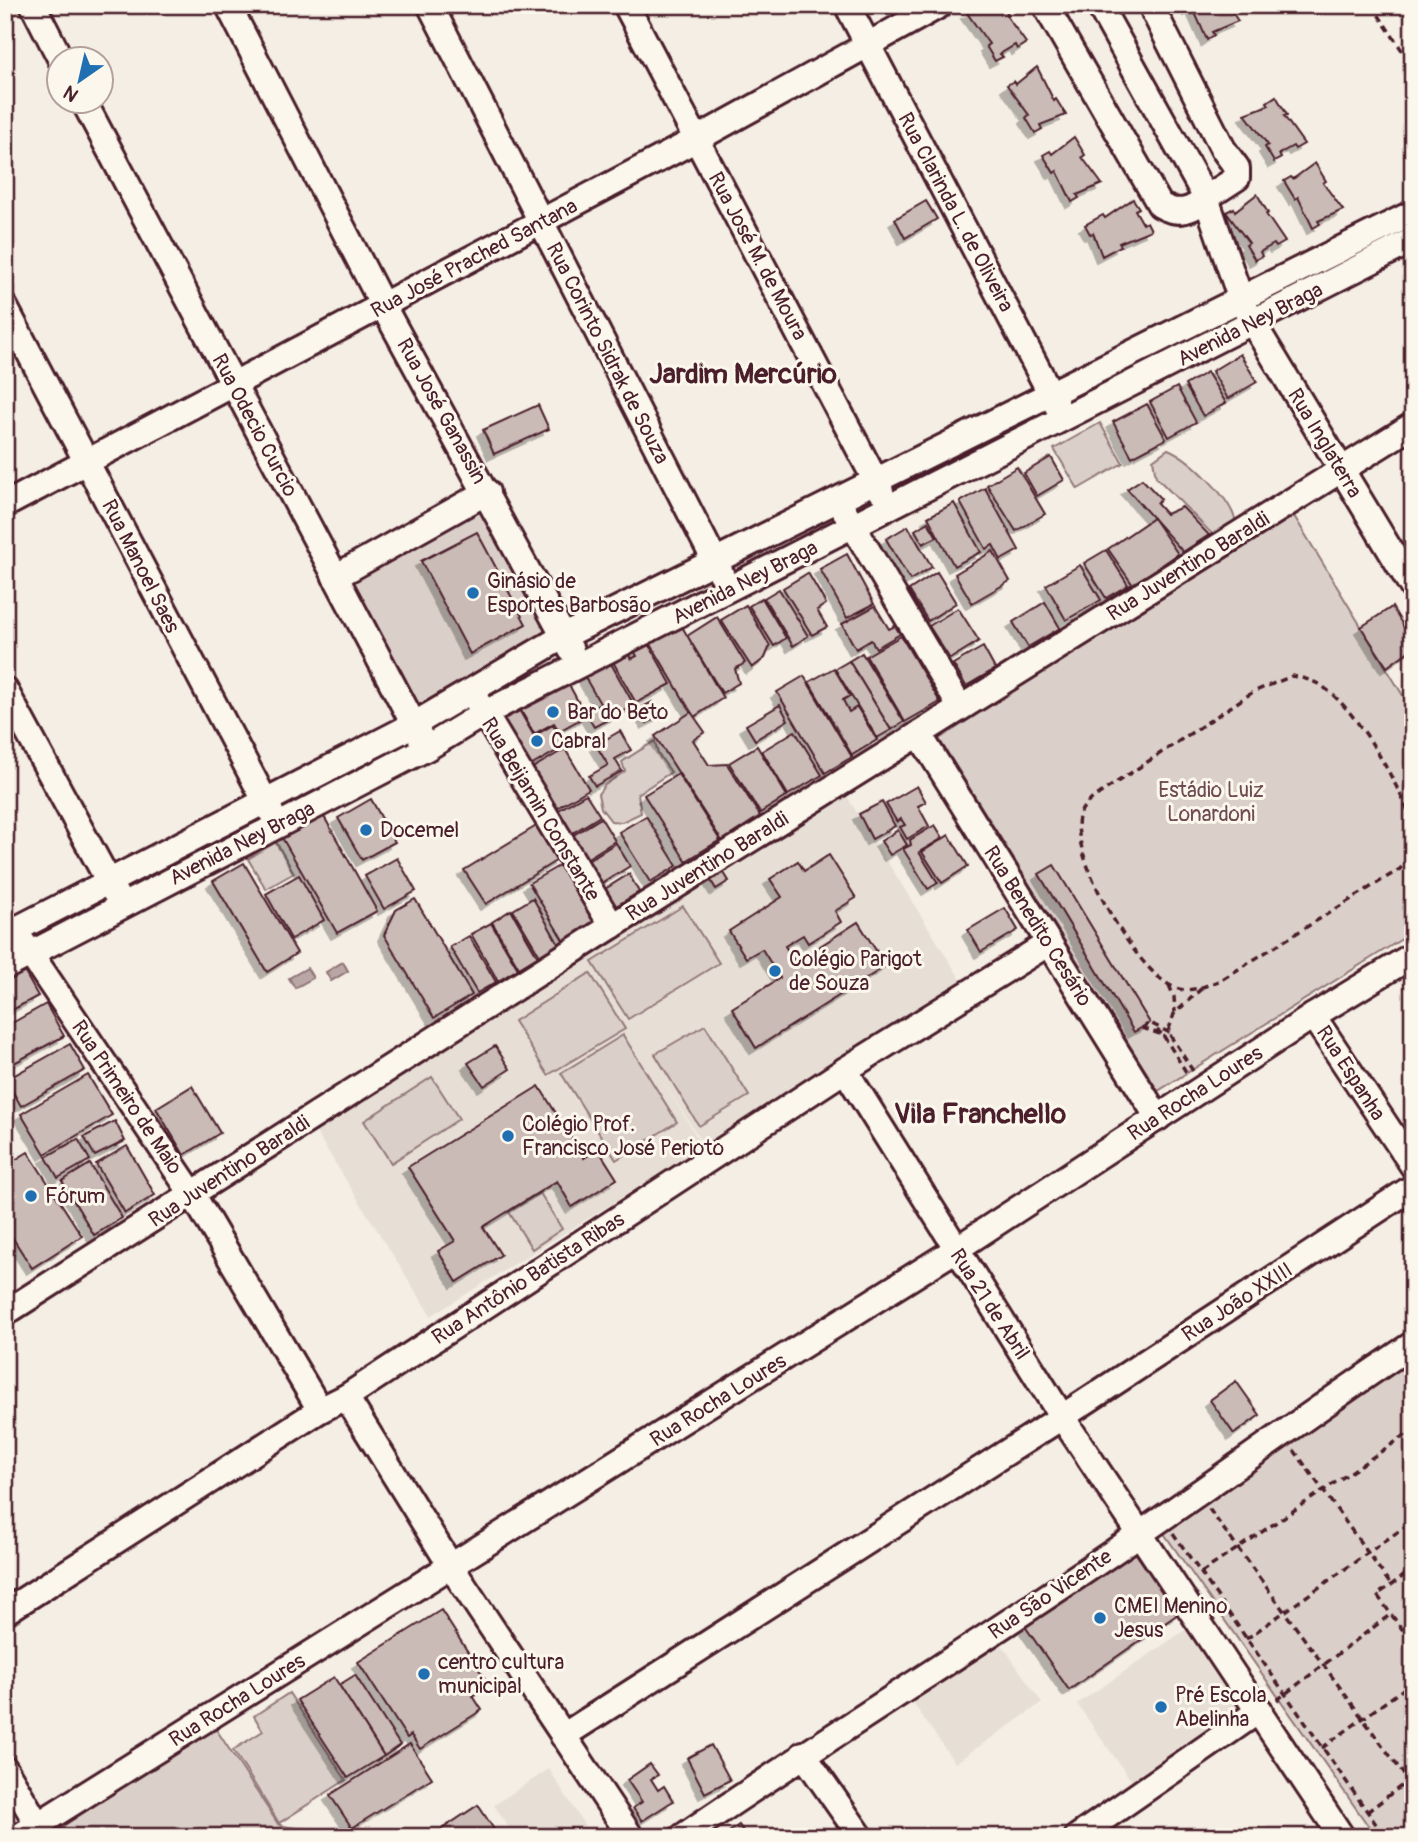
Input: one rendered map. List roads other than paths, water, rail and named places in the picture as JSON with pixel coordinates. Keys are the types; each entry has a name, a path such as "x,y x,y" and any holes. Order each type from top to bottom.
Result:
{"street":[{"path":"33,5 54,46"},
{"name":"Rua José Ganassin","path":"228,5 383,306 487,492 579,667"},
{"name":"Rua Corinto Sidrak de Souza","path":"430,5 729,589"},
{"name":"Rua José M. de Moura","path":"626,5 889,508"},
{"name":"Rua Clarinda L. de Oliveira","path":"847,5 1064,419"},
{"name":"Rua José Prached Santana","path":"5,505 697,139 869,47 940,5"},
{"path":"1045,5 1160,205 1171,212 1185,212 1237,178 1237,168 1223,149 1154,12"},
{"name":"Rua Inglaterra","path":"1099,5 1206,198 1240,297 1253,323 1413,588"},
{"name":"Rua Odecio Curcio","path":"91,116 427,748"},
{"name":"Avenida Ney Braga","path":"10,933 262,800 413,725 564,636 714,559 1413,213"},
{"name":"Avenida Ney Braga","path":"5,967 427,748 483,715 1413,240"},
{"name":"Rua Manoel Saes","path":"5,307 262,800 279,824"},
{"name":"Rua Juventino Baraldi","path":"5,1313 612,926 1413,425"},
{"path":"335,577 487,492"},
{"path":"836,498 960,707"},
{"path":"5,690 120,905"},
{"name":"Rua Beijamin Constante","path":"473,690 483,715 612,926"},
{"name":"Rua Benedito Cesário","path":"919,734 1158,1118"},
{"name":"Rua Primeiro de Maio","path":"10,933 30,956 193,1195 320,1410"},
{"name":"Rua Antônio Batista Ribas","path":"5,1612 320,1410 346,1397 845,1070 1049,943"},
{"name":"Rua Rocha Loures","path":"34,1833 955,1250 1313,1016 1413,955"},
{"name":"Rua Espanha","path":"1313,1016 1413,1166"},
{"name":"Rua 21 de Abril","path":"845,1070 955,1250 1062,1417 1139,1535 1260,1710 1342,1837"},
{"name":"Rua João XXIII","path":"563,1736 1062,1417 1413,1187"},
{"name":"Rua São Vicente","path":"682,1837 803,1754 1139,1535 1275,1436 1413,1344"},
{"path":"346,1397 452,1569 631,1837"},
{"path":"1077,1837 1260,1710"},
{"path":"803,1754 861,1837"},
{"path":"5,1769 34,1833"}],"place":[{"name":"Ginásio de Esportes Barbosão","path":"473,593"},
{"name":"Bar do Beto","path":"553,712"},
{"name":"Cabral","path":"537,741"},
{"name":"Docemel","path":"366,830"},
{"name":"Colégio Parigot de Souza","path":"775,971"},
{"name":"Colégio Prof. Francisco José Perioto","path":"508,1136"},
{"name":"Fórum","path":"31,1196"},
{"name":"CMEI Menino Jesus","path":"1100,1618"},
{"name":"centro cultura municipal","path":"424,1674"},
{"name":"Pré Escola Abelinha","path":"1161,1707"}],"district":[{"name":"Jardim Mercúrio","path":"743,373"},
{"name":"Vila Franchello","path":"980,1113"}],"park label":[{"name":"Estádio Luiz Lonardoni","path":"1211,802"}]}
